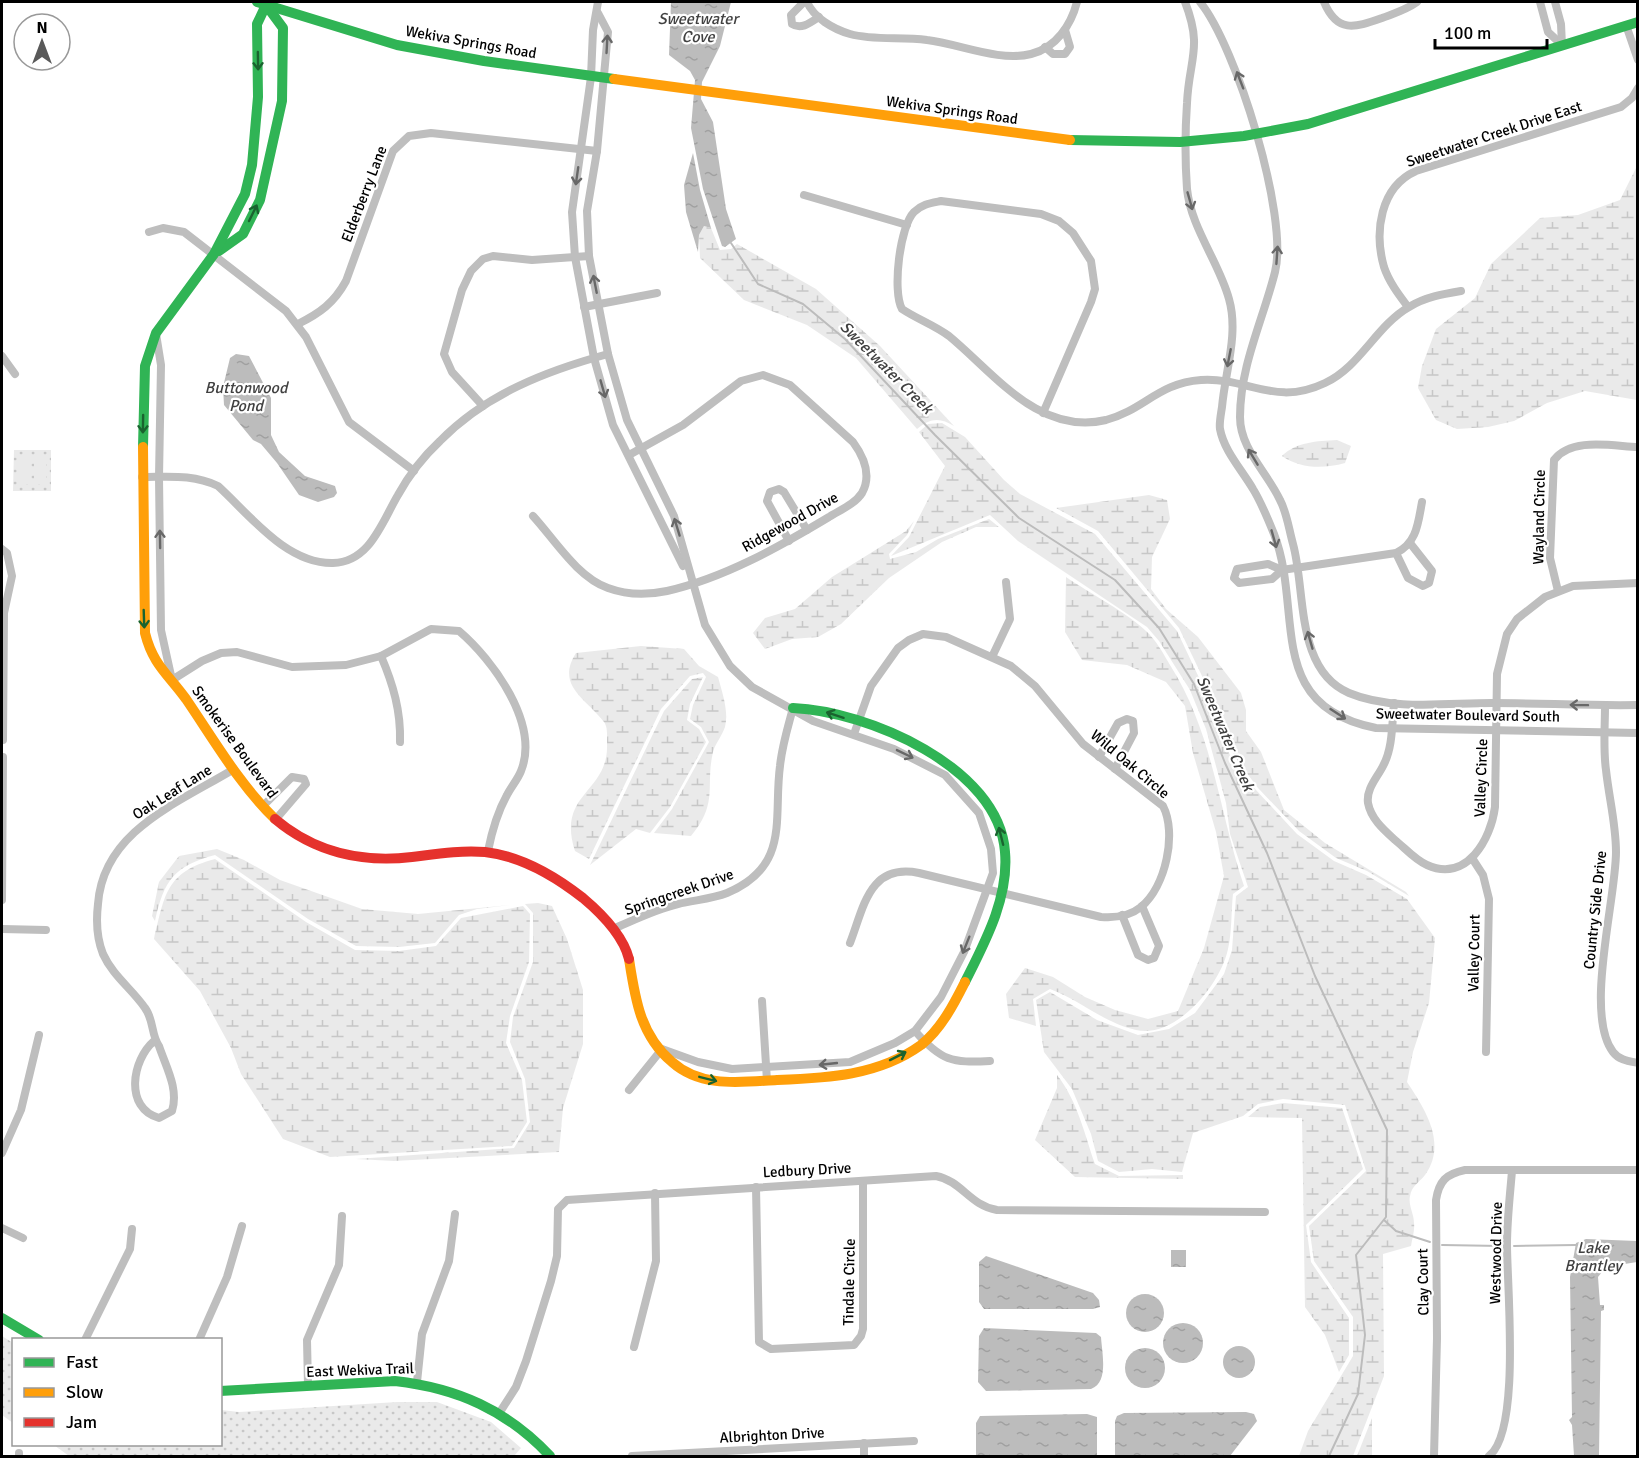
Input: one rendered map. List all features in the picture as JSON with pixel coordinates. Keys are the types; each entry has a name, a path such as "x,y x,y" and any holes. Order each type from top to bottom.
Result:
{"street":[{"path":"598,2 598,13 593,30 591,77 572,212 575,257 594,358 613,425 691,583"},
{"path":"819,17 799,27 792,24 790,15 805,2 819,17 850,34 926,39 1008,56 1032,54 1045,47 1065,30 1077,2"},
{"name":"Sweetwater Boulevard South","path":"1185,2 1196,39 1188,95 1186,143 1188,192 1230,300 1233,336 1224,383 1220,429 1232,458 1253,489 1275,536 1292,646 1303,682 1314,696 1353,723 1391,728 1638,733"},
{"name":"Sweetwater Boulevard South","path":"1200,2 1211,16 1238,76 1257,136 1277,224 1276,270 1242,386 1239,420 1244,441 1281,501 1299,567 1308,634 1322,673 1334,685 1349,693 1394,703 1638,705"},
{"path":"1324,2 1334,19 1350,27 1409,8 1417,2"},
{"path":"1540,2 1548,32 1562,45"},
{"path":"1555,2 1561,24 1562,45"},
{"name":"Wekiva Springs Road","path":"261,3 397,45 591,77 687,88 1051,139 1118,144 1186,143 1257,136 1359,109 1632,24"},
{"name":"Smokerise Boulevard","path":"218,257 249,176 258,97 257,24 261,3"},
{"name":"Smokerise Boulevard","path":"261,3 284,28 282,101 260,200 243,234 218,257 156,333 145,366 142,477 145,633 151,657 172,680 234,769 263,806 303,839 354,857 383,859 448,852 488,851 518,860 548,873 573,890 614,929 627,952 639,1017 672,1065 693,1076 731,1083 853,1076 879,1066 924,1042 953,1004 976,958 1002,894 1006,873 998,824 990,806 974,786 952,765 899,737 858,722 815,708 793,708"},
{"path":"598,13 608,32 597,151 587,211 589,256 608,354 627,420 674,516 691,583 705,626 730,666 752,687 813,721 894,749 945,776 965,794 979,813 986,828 993,873 964,952 941,997 915,1031 850,1062 716,1068 662,1049 629,1090"},
{"path":"1632,24 1638,60"},
{"path":"1045,47 1053,54 1065,54 1070,47 1065,30"},
{"name":"Sweetwater Creek Drive East","path":"1408,307 1384,268 1380,246 1380,223 1385,202 1394,185 1416,171 1621,107 1632,99 1638,87"},
{"name":"Elderberry Lane","path":"298,324 319,314 338,296 346,281 393,151 409,136 420,132 597,151"},
{"path":"249,176 265,179"},
{"path":"804,195 907,225"},
{"path":"1043,413 1095,289 1091,261 1084,247 1059,221 1041,214 941,201 927,203 913,213 907,225 896,280 898,301 902,309 940,330 1024,403 1043,413 1063,420 1090,423 1126,412 1168,386 1205,380 1262,392 1283,393 1307,390 1327,382 1351,365 1387,325 1408,307 1428,298 1461,291"},
{"path":"149,232 163,228 175,230 218,257 286,311 298,324 348,422 414,471"},
{"path":"483,406 452,372 444,354 471,271 483,259 493,256 532,260 589,256"},
{"path":"584,307 657,293"},
{"name":"Smokerise Boulevard","path":"156,333 161,365 159,477 161,630 172,680"},
{"path":"142,477 192,476 218,486 284,546 319,562 335,563 355,558 367,548 414,471 441,440 483,406 533,378 608,354"},
{"path":"2,356 15,374"},
{"name":"Ridgewood Drive","path":"533,516 583,573 599,584 631,593 648,594 691,583 761,556 856,500 866,479 866,467 853,442 790,385 763,375 741,381 683,425 629,454"},
{"name":"Wayland Circle","path":"1558,591 1550,558 1551,472 1554,460 1559,452 1576,446 1638,447"},
{"path":"789,541 767,501 770,492 779,489 784,492 807,530"},
{"path":"1282,570 1268,564 1237,569 1234,578 1239,583 1272,579 1282,570 1396,554 1410,543 1416,532 1422,502"},
{"path":"1396,554 1408,578 1423,586 1429,583 1432,571 1410,543"},
{"path":"2,549 7,553 12,565 12,576 4,613 3,740"},
{"path":"992,657 1010,619 1006,582"},
{"path":"1558,591 1592,583 1638,583"},
{"path":"143,592 161,591"},
{"name":"Valley Circle","path":"1472,858 1481,850 1492,828 1496,807 1497,674 1507,634 1517,619 1558,591"},
{"path":"172,680 202,661 221,653 237,652 269,662 312,668 346,664 381,656 431,629 459,631 488,661 518,710 525,732 526,756 521,773 506,796 495,821 488,851"},
{"name":"Wild Oak Circle","path":"854,734 866,697 879,672 887,660 909,640 924,634 946,637 1011,666 1035,686 1064,722 1099,757 1156,799 1170,819 1168,856 1153,891 1142,906"},
{"path":"381,656 395,692 401,726 400,742"},
{"path":"1394,703 1389,751 1368,795 1372,815 1382,828 1429,866 1444,868 1459,866 1472,858"},
{"name":"Country Side Drive","path":"1605,706 1606,770 1616,835 1616,859 1604,949 1603,1012 1609,1044 1614,1053 1624,1060 1638,1063"},
{"name":"Springcreek Drive","path":"614,929 676,904 726,894 743,885 757,873 772,851 777,834 779,769 793,708"},
{"path":"1099,757 1118,723 1127,719 1133,721 1134,733 1115,769"},
{"path":"2,900 3,757"},
{"path":"945,776 952,765"},
{"name":"Oak Leaf Lane","path":"154,1041 140,1056 136,1076 138,1100 144,1111 159,1118 169,1114 175,1101 174,1089 159,1046 154,1041 152,1021 146,1009 111,969 102,952 96,923 101,882 107,863 132,833 234,769"},
{"path":"263,806 292,777 304,779 306,784 303,790 276,819"},
{"name":"Valley Court","path":"1472,858 1483,875 1489,899 1486,1052"},
{"path":"850,943 870,892 879,880 894,872 905,870 1101,916 1122,915 1142,906 1159,946 1154,958 1148,960 1138,955 1122,915"},
{"path":"2,929 46,930"},
{"path":"762,1001 767,1081"},
{"path":"915,1031 939,1055 955,1062 990,1061"},
{"path":"2,1153 21,1110 39,1035"},
{"path":"1512,1171 1638,1170"},
{"name":"Clay Court","path":"1434,1456 1438,1187 1443,1179 1453,1173 1512,1171"},
{"name":"Westwood Drive","path":"1489,1456 1501,1442 1506,1416 1509,1366 1507,1242 1512,1171"},
{"name":"Ledbury Drive","path":"500,1412 516,1387 551,1281 557,1256 557,1214 561,1204 575,1198 943,1177 956,1183 976,1203 997,1210 1265,1212"},
{"name":"Tindale Circle","path":"756,1187 757,1336 759,1342 771,1349 854,1345 861,1336 862,1329 863,1180"},
{"path":"634,1347 652,1284 656,1261 655,1193"},
{"path":"417,1382 424,1327 449,1261 455,1214"},
{"path":"308,1386 307,1340 339,1265 342,1216"},
{"path":"200,1338 227,1277 242,1226"},
{"path":"2,1228 23,1238"},
{"path":"86,1338 130,1249 132,1229"},
{"path":"2,1318 36,1338"},
{"name":"East Wekiva Trail","path":"222,1391 395,1381 417,1382 461,1393 500,1412 532,1437 550,1456"},
{"name":"Albrighton Drive","path":"632,1456 915,1441"},
{"path":"864,1443 864,1456"}],"green space":[{"path":"1637,166 1637,400 1585,391 1547,403 1514,421 1488,427 1457,429 1436,420 1418,388 1422,366 1436,329 1475,298 1491,264 1540,218 1578,215 1620,200"},
{"path":"704,226 711,228 720,250 731,249 737,244 816,289 880,346 954,426 935,420 917,429 856,358 807,325 744,300 700,258 699,235"},
{"path":"942,423 965,437 1020,494 1095,534 1177,631 1210,701 1231,758 1256,790 1297,834 1334,861 1366,875 1407,899 1435,938 1429,1003 1413,1052 1407,1082 1431,1126 1434,1151 1432,1163 1412,1189 1410,1196 1414,1220 1411,1246 1383,1254 1384,1376 1353,1456 1299,1456 1308,1431 1353,1356 1353,1317 1314,1261 1309,1226 1366,1171 1345,1105 1283,1099 1258,1104 1243,1116 1193,1133 1182,1172 1152,1169 1119,1172 1098,1161 1091,1134 1072,1089 1044,1052 1036,1000 1050,992 1097,1020 1138,1035 1169,1029 1195,1013 1224,974 1232,950 1236,896 1248,887 1230,834 1226,803 1206,729 1190,690 1159,641 1147,627 1018,541 990,515 891,556 909,537 945,466 919,432 928,424"},
{"path":"1337,440 1351,446 1345,463 1312,467 1304,466 1282,456 1300,445"},
{"path":"14,450 51,450 51,491 13,491"},
{"path":"18,457 30,457 30,484 18,484"},
{"path":"34,457 46,457 46,484 34,484"},
{"path":"1149,495 1167,500 1170,519 1152,557 1151,589 1166,609 1198,637 1241,693 1246,710 1246,731 1261,752 1284,810 1325,843 1409,896 1367,871 1336,858 1299,831 1258,788 1234,756 1213,699 1179,628 1098,531 1056,508"},
{"path":"989,519 999,527 976,527 942,542 889,578 841,624 818,637 792,639 765,649 753,633 765,618 795,609 832,577 906,531 914,521 907,535 889,554 890,559 916,552 938,539"},
{"path":"1066,577 1139,624 1153,638 1170,665 1196,717 1206,745 1244,886 1233,894 1228,949 1216,978 1194,1006 1181,1018 1151,1031 1124,1027 1050,989 1033,999 1036,1026 1009,1018 1006,994 1025,968 1053,977 1085,997 1115,1010 1148,1019 1178,1011 1204,948 1224,876 1216,832 1193,753 1185,706 1166,682 1127,665 1082,660 1065,632"},
{"path":"641,646 684,649 699,666 718,677 725,702 726,721 713,752 708,804 700,824 691,836 654,833 672,809 709,742 701,727 690,719 693,705 706,677 703,673 690,676 661,709 589,859 575,851 571,832 572,817 577,805 600,773 605,760 607,732 604,722 571,683 570,664 576,653"},
{"path":"703,677 690,704 687,720 699,729 706,742 670,807 650,833 636,829 590,865 664,711 692,679"},
{"path":"217,849 244,860 280,880 362,909 418,914 511,905 477,909 459,915 435,943 399,947 356,946 308,919 215,855 190,864 173,877 162,895 155,921 152,916 159,882 179,856"},
{"path":"215,859 306,922 355,950 399,951 436,946 461,918 523,906 530,914 529,962 510,1016 506,1043 522,1080 527,1122 512,1146 330,1157 283,1139 241,1074 231,1048 200,991 154,939 161,909 170,887 186,871"},
{"path":"538,903 552,906 567,939 583,990 583,1044 563,1108 559,1152 394,1161 356,1159 514,1148 530,1122 525,1079 510,1042 513,1017 533,962 533,913 525,904"},
{"path":"1057,1075 1075,1107 1095,1164 1119,1176 1183,1175 1183,1179 1075,1177 1035,1140 1057,1088"},
{"path":"1283,1103 1342,1108 1363,1169 1306,1225 1311,1262 1349,1318 1349,1355 1339,1372 1325,1335 1305,1307 1302,1118 1248,1117 1260,1107"},
{"path":"2,1336 12,1342 12,1422 2,1415"},
{"path":"397,1402 437,1402 491,1422 521,1448 514,1456 69,1456 55,1446 222,1446 222,1410 239,1412"},
{"path":"1372,1418 1372,1456 1357,1456"}],"water":[{"name":"Sweetwater Cove","path":"671,2 731,2 720,46 702,82 701,99 713,122 726,209 736,239 725,247 722,246 703,189 691,128 695,80 690,71 669,55"},
{"path":"693,153 700,190 711,228 704,226 699,235 698,252 686,212 684,185"},
{"name":"Buttonwood Pond","path":"236,354 249,356 271,398 271,435 279,452 305,476 335,486 337,493 334,497 318,502 299,495 277,463 261,444 253,440 224,405 223,387 230,358"},
{"name":"Lake Brantley","path":"1586,1239 1637,1241 1637,1262 1606,1267 1598,1277 1600,1305 1604,1305 1604,1310 1601,1311 1599,1456 1574,1456 1572,1425 1569,1420 1572,1417 1570,1277 1576,1243"},
{"path":"1171,1250 1186,1250 1186,1267 1171,1267"},
{"path":"986,1256 1093,1293 1099,1300 1100,1307 1093,1309 984,1309 979,1302 979,1262"},
{"path":"1145,1294 1159,1299 1164,1313 1159,1327 1145,1332 1131,1327 1126,1313 1131,1299"},
{"path":"1183,1323 1197,1329 1203,1343 1197,1357 1183,1363 1169,1357 1163,1343 1169,1329"},
{"path":"984,1328 1096,1333 1101,1337 1103,1367 1100,1381 1091,1389 986,1391 978,1382 979,1336"},
{"path":"1239,1346 1251,1350 1255,1362 1251,1374 1239,1378 1227,1374 1223,1362 1227,1350"},
{"path":"1145,1348 1153,1349 1159,1354 1164,1360 1164,1376 1159,1382 1153,1387 1145,1388 1137,1387 1131,1382 1126,1376 1125,1368 1126,1360 1131,1354 1137,1349"},
{"path":"1246,1412 1254,1414 1257,1421 1230,1456 1115,1456 1115,1421 1117,1416 1124,1413"},
{"path":"1087,1414 1097,1417 1097,1456 976,1456 976,1423 980,1416"}],"waterway":[{"name":"Sweetwater Creek","path":"731,243 758,284 803,304 845,339 935,435 1019,518 1115,580 1159,628 1194,684 1225,763 1267,853 1315,976 1387,1130 1386,1217 1356,1255 1365,1335 1358,1394 1329,1456"},
{"path":"1384,1220 1396,1231 1430,1242"},
{"path":"1442,1245 1501,1246"},
{"path":"1514,1246 1576,1245"}],"traffic: fast":[{"path":"257,2 397,45 484,61 614,79"},
{"path":"143,447 145,366 156,333 214,254 245,194 252,165 258,97 257,24 266,5"},
{"path":"219,251 243,234 260,200 282,101 283,28 266,5"},
{"path":"1070,140 1180,142 1244,136 1308,124 1638,22"},
{"path":"793,708 856,720 891,732 924,749 955,770 980,794 997,822 1005,852 1005,869 994,919 965,982"},
{"path":"2,1318 36,1338"},
{"path":"222,1391 395,1381 418,1384 480,1404 516,1426 550,1456"}],"traffic: slow":[{"path":"614,79 1070,140"},
{"path":"143,447 145,633 148,644 162,669 186,699 238,776 275,819"},
{"path":"629,959 641,1015 646,1028 661,1051 683,1070 695,1076 722,1082 833,1076 870,1069 887,1063 921,1045 935,1032 965,982"}],"traffic: jam":[{"path":"275,819 306,840 339,853 357,856 393,858 485,852 512,858 537,868 561,882 590,904 617,933 629,959"}]}
